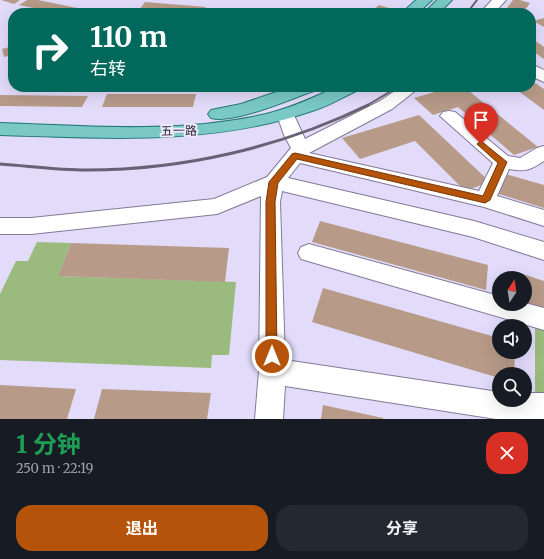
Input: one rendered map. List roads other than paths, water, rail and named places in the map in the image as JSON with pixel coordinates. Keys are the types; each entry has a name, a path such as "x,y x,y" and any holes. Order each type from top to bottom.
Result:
{"main road":[{"path":"415,8 425,0"},
{"path":"437,8 446,0"},
{"name":"五一路","path":"0,120 142,123 191,118 245,109 294,92"},
{"name":"五一路","path":"0,129 140,132 213,130 265,121 286,115 328,100 342,92"}],"street":[{"path":"491,8 498,0"},
{"path":"0,226 31,226 217,206 274,182 298,153 386,105 405,92"},
{"path":"286,115 298,153"},
{"path":"449,116 503,162 523,165 544,152"},
{"path":"298,153 485,200 544,218"},
{"path":"485,200 503,162"},
{"path":"274,182 474,229 544,251"},
{"path":"269,419 272,371 270,202 274,182"},
{"path":"309,253 544,319"},
{"path":"272,371 509,413 544,407"}],"railway":[{"path":"471,8 477,0"},
{"path":"367,106 390,92"},
{"path":"0,164 54,169 87,170 160,166 196,161 267,144 301,133 367,106"}]}
